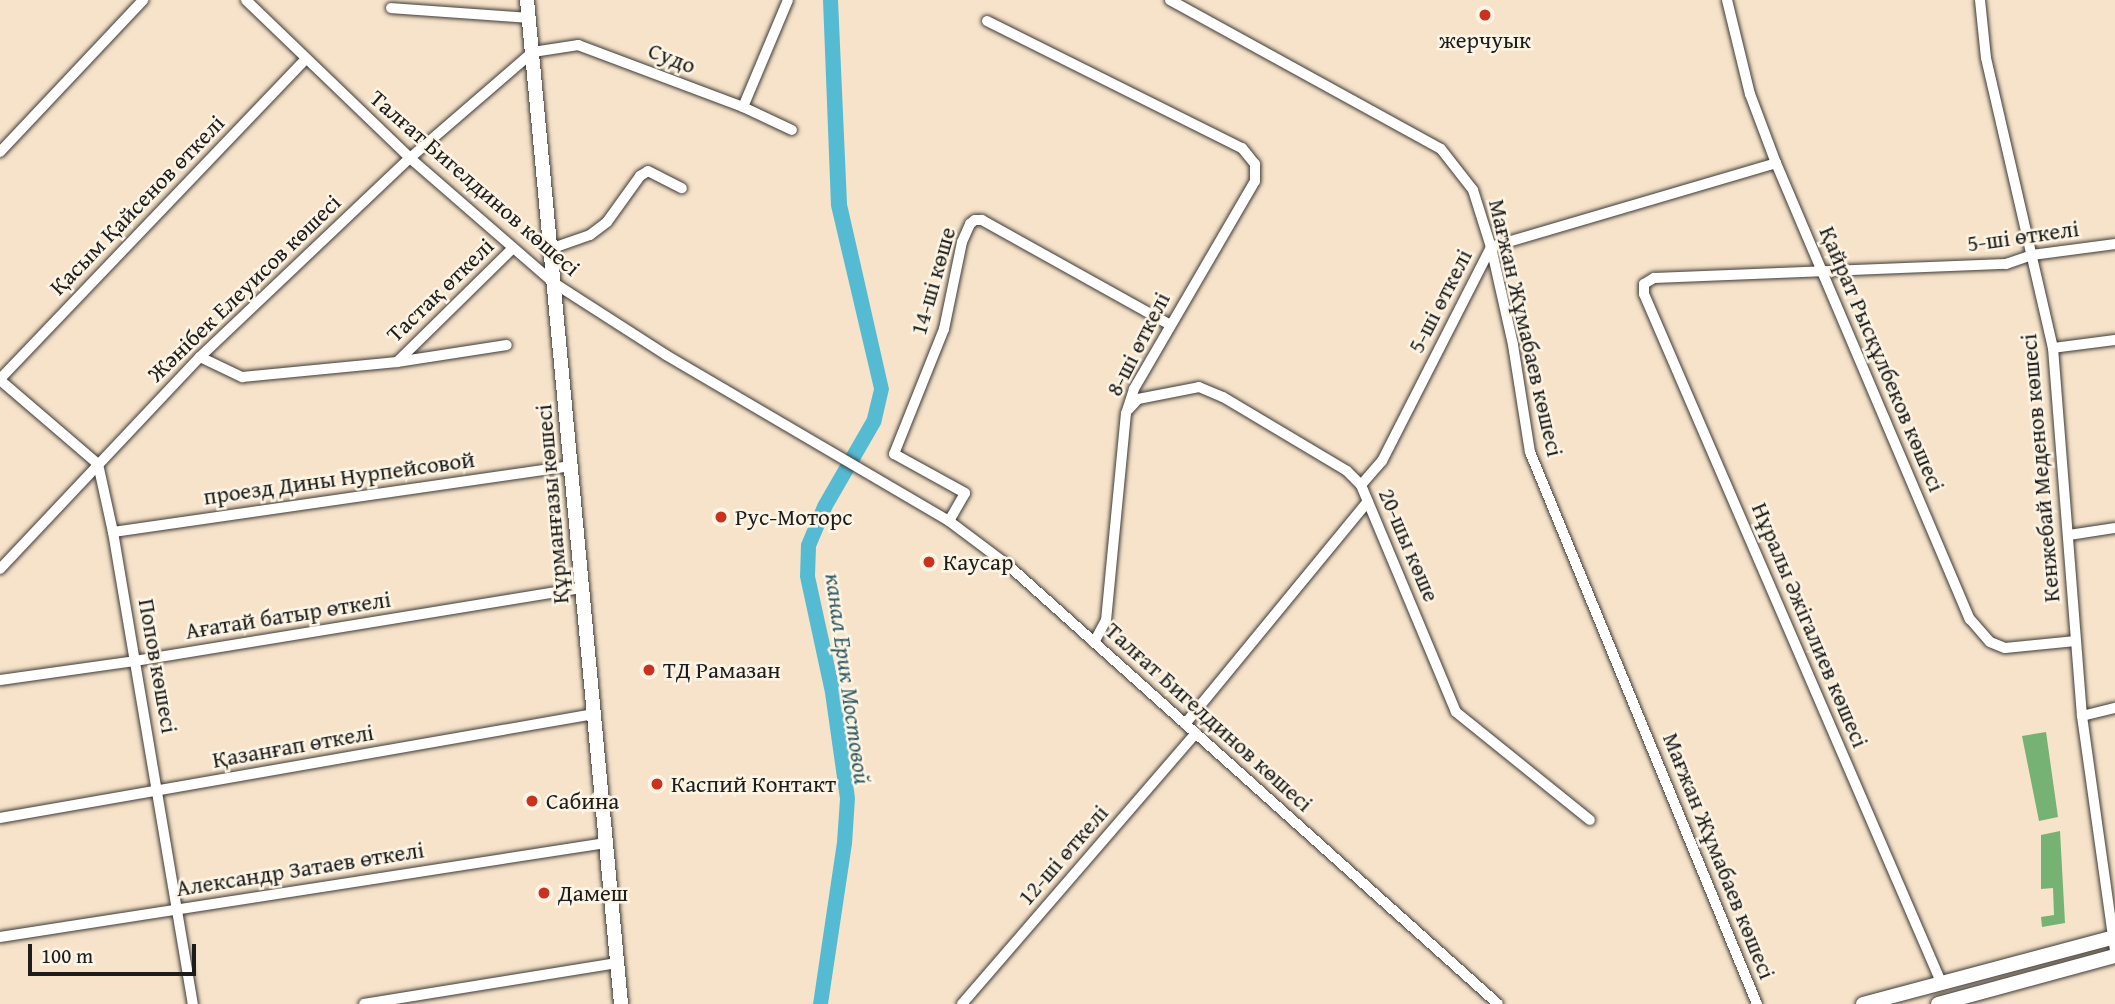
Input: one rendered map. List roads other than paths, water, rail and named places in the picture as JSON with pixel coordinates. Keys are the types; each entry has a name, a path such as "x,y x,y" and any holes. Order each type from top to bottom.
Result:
{"main road":[{"name":"Құрманғазы көшесі","path":"527,0 621,1004"},
{"path":"1863,1004 1941,982 2114,942"},
{"path":"1938,1004 2115,956"}],"street":[{"path":"3,146 143,0"},
{"name":"Талғат Бигелдинов көшесі","path":"246,0 305,60 410,158 554,283 804,437 949,521 1009,566 1498,1004"},
{"path":"743,107 788,0"},
{"name":"Мағжан Жұмабаев көшесі","path":"1170,0 1441,149 1473,190 1491,247 1513,345 1530,452 1757,1004"},
{"name":"Қайрат Рысқұлбеков көшесі","path":"1727,0 1749,94 1776,163 1970,619 1990,642 2005,648 2076,641"},
{"name":"Кенжебай Меденов көшесі","path":"1980,0 1986,58 2053,348 2082,716 2114,942"},
{"path":"391,8 528,18"},
{"name":"8-ші өткелі","path":"987,21 1242,148 1255,164 1255,181 1169,324 1134,389 1126,412 1107,620 1095,641"},
{"name":"Судо","path":"533,52 578,45 743,107 792,130"},
{"name":"Жәнібек Елеуисов көшесі","path":"0,569 200,357 410,158 533,52"},
{"name":"Қасым Қайсенов өткелі","path":"0,379 305,60"},
{"name":"5-ші өткелі","path":"1361,485 1381,461 1491,247 1776,163"},
{"path":"551,249 590,235 607,222 640,176 648,171 682,188"},
{"name":"14-ші көше","path":"949,521 965,493 894,454 944,329 962,242 970,224 975,220 982,220 1169,324"},
{"name":"5-ші өткелі","path":"1644,284 1654,278 1822,274 2006,264 2032,255 2115,244"},
{"name":"Тастақ өткелі","path":"397,362 512,249"},
{"name":"Нұралы Әжiгалиев көшесi","path":"1644,284 1644,294 1941,982"},
{"path":"2053,348 2115,340"},
{"name":"Тастақ өткелі","path":"200,357 242,377 397,362 507,345"},
{"path":"0,379 98,464"},
{"name":"20-шы көше","path":"1126,412 1138,399 1199,387 1223,397 1347,471 1361,485 1456,712 1590,820"},
{"name":"Попов көшесі","path":"98,464 113,532 193,1004"},
{"name":"проезд Дины Нурпейсовой","path":"113,532 571,466"},
{"path":"1185,724 1368,501"},
{"path":"2068,535 2115,527"},
{"name":"Ағатай батыр өткелі","path":"0,680 135,661 582,587"},
{"path":"2082,716 2115,708"},
{"name":"Қазанғап өткелі","path":"0,818 594,714"},
{"name":"12-ші өткелі","path":"962,1004 1196,733"},
{"name":"Александр Затаев өткелі","path":"0,937 606,843"},
{"path":"364,1004 617,963"}],"water":[{"name":"канал Ерик Мостовой","path":"823,0 838,0 847,204 889,389 881,424 832,509 816,547 815,576 840,690 855,798 852,844 828,1004 813,1004 837,842 840,799 825,693 800,577 801,544 818,503 867,418 874,389 831,206"}],"place":[{"name":"жерчуык","path":"1485,15"},
{"name":"Рус-Моторс","path":"721,517"},
{"name":"Каусар","path":"929,562"},
{"name":"ТД Рамазан","path":"649,670"},
{"name":"Каспий Контакт","path":"657,784"},
{"name":"Сабина","path":"532,801"},
{"name":"Дамеш","path":"544,893"}]}
